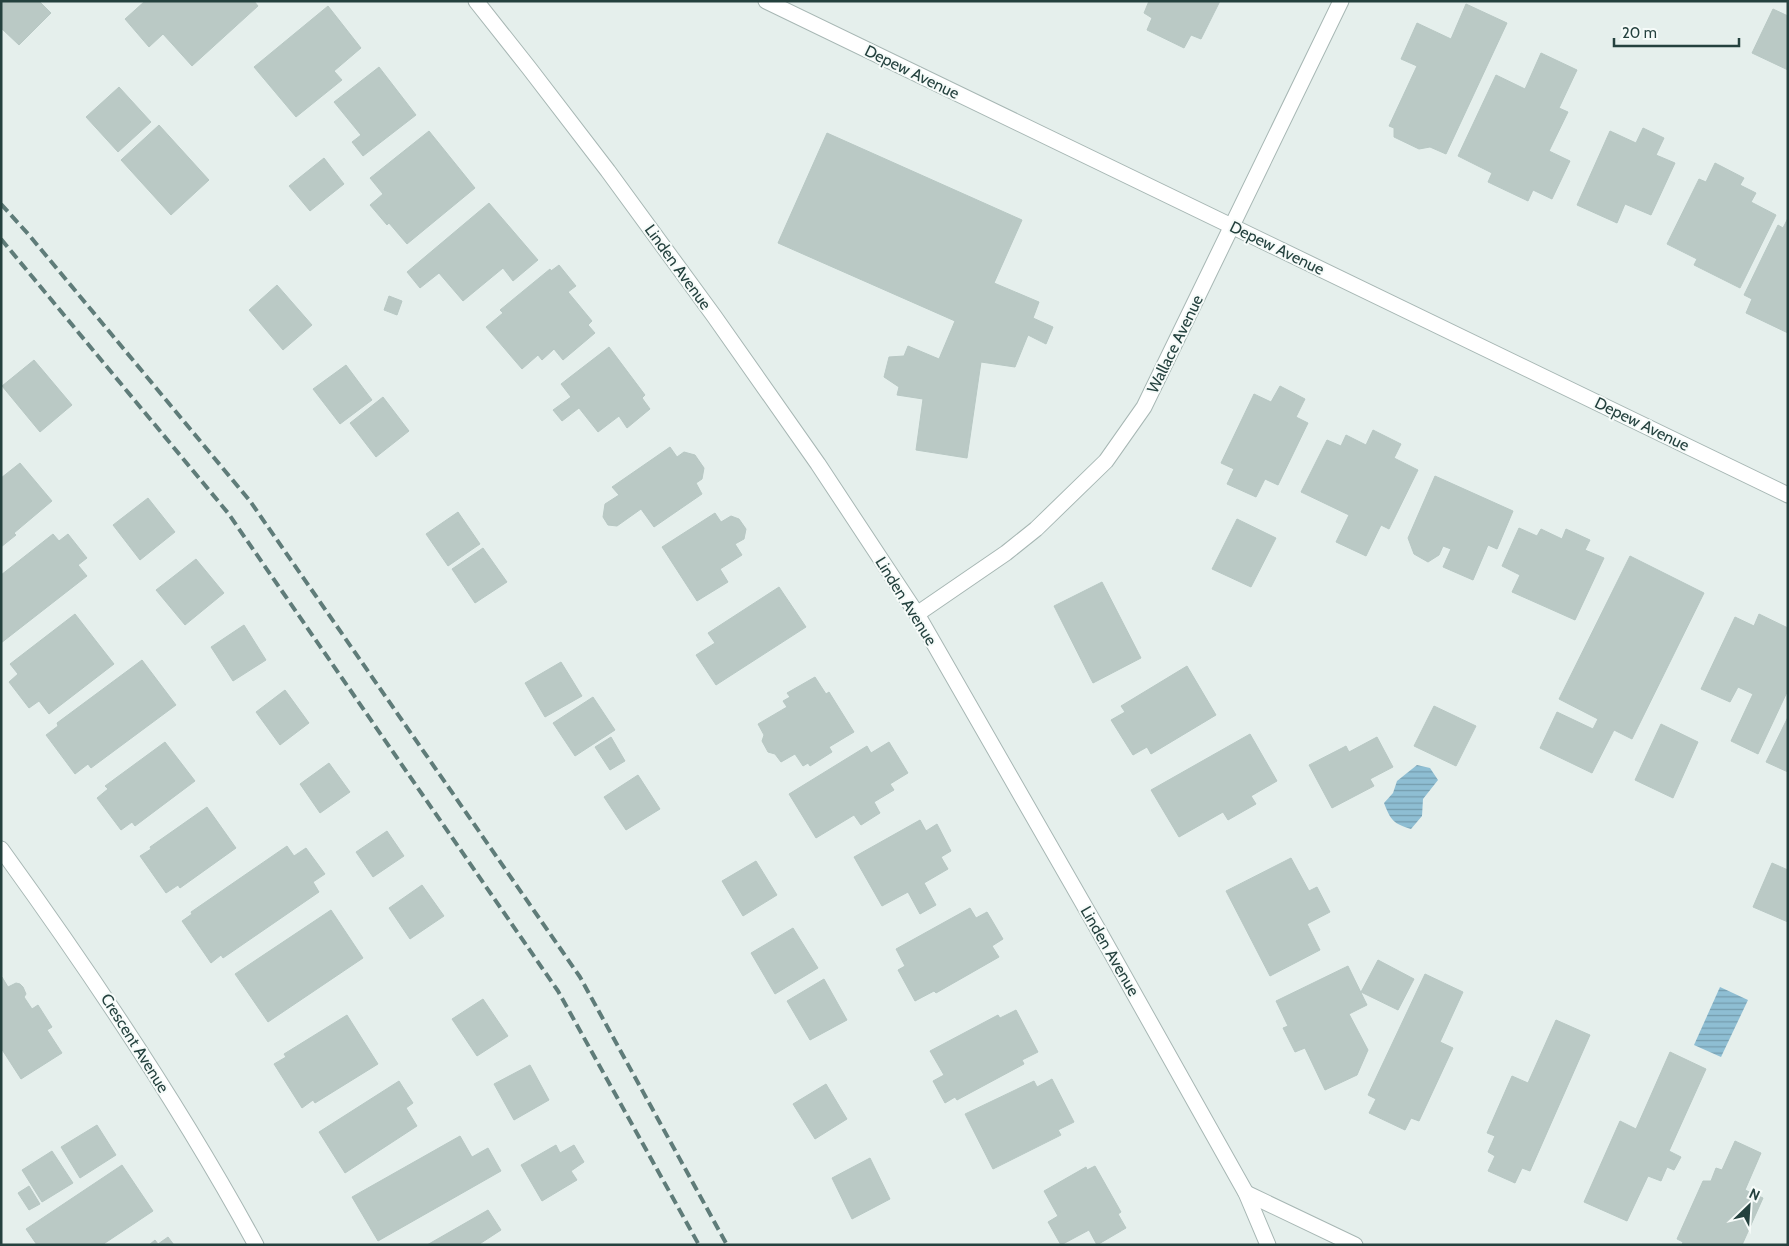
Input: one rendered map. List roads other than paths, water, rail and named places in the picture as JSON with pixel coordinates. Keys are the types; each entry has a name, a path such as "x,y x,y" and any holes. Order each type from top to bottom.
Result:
{"street":[{"name":"Linden Avenue","path":"476,1 608,170 714,316 818,464 917,614 1100,933 1246,1193 1268,1245"},
{"name":"Depew Avenue","path":"766,1 1788,495"},
{"name":"Wallace Avenue","path":"917,614 1036,529 1106,462 1144,407 1341,1"},
{"name":"Crescent Avenue","path":"4,856 105,997 178,1111 256,1245"},
{"path":"1246,1193 1355,1245"}],"water":[{"path":"1417,765 1430,768 1438,780 1423,799 1422,816 1411,829 1393,820 1384,803 1393,793 1397,781"},
{"path":"1720,987 1748,1000 1721,1057 1694,1045"}],"railway":[{"path":"1,204 29,235 250,501 580,977 727,1245"},
{"path":"1,239 228,513 558,991 699,1245"}]}
